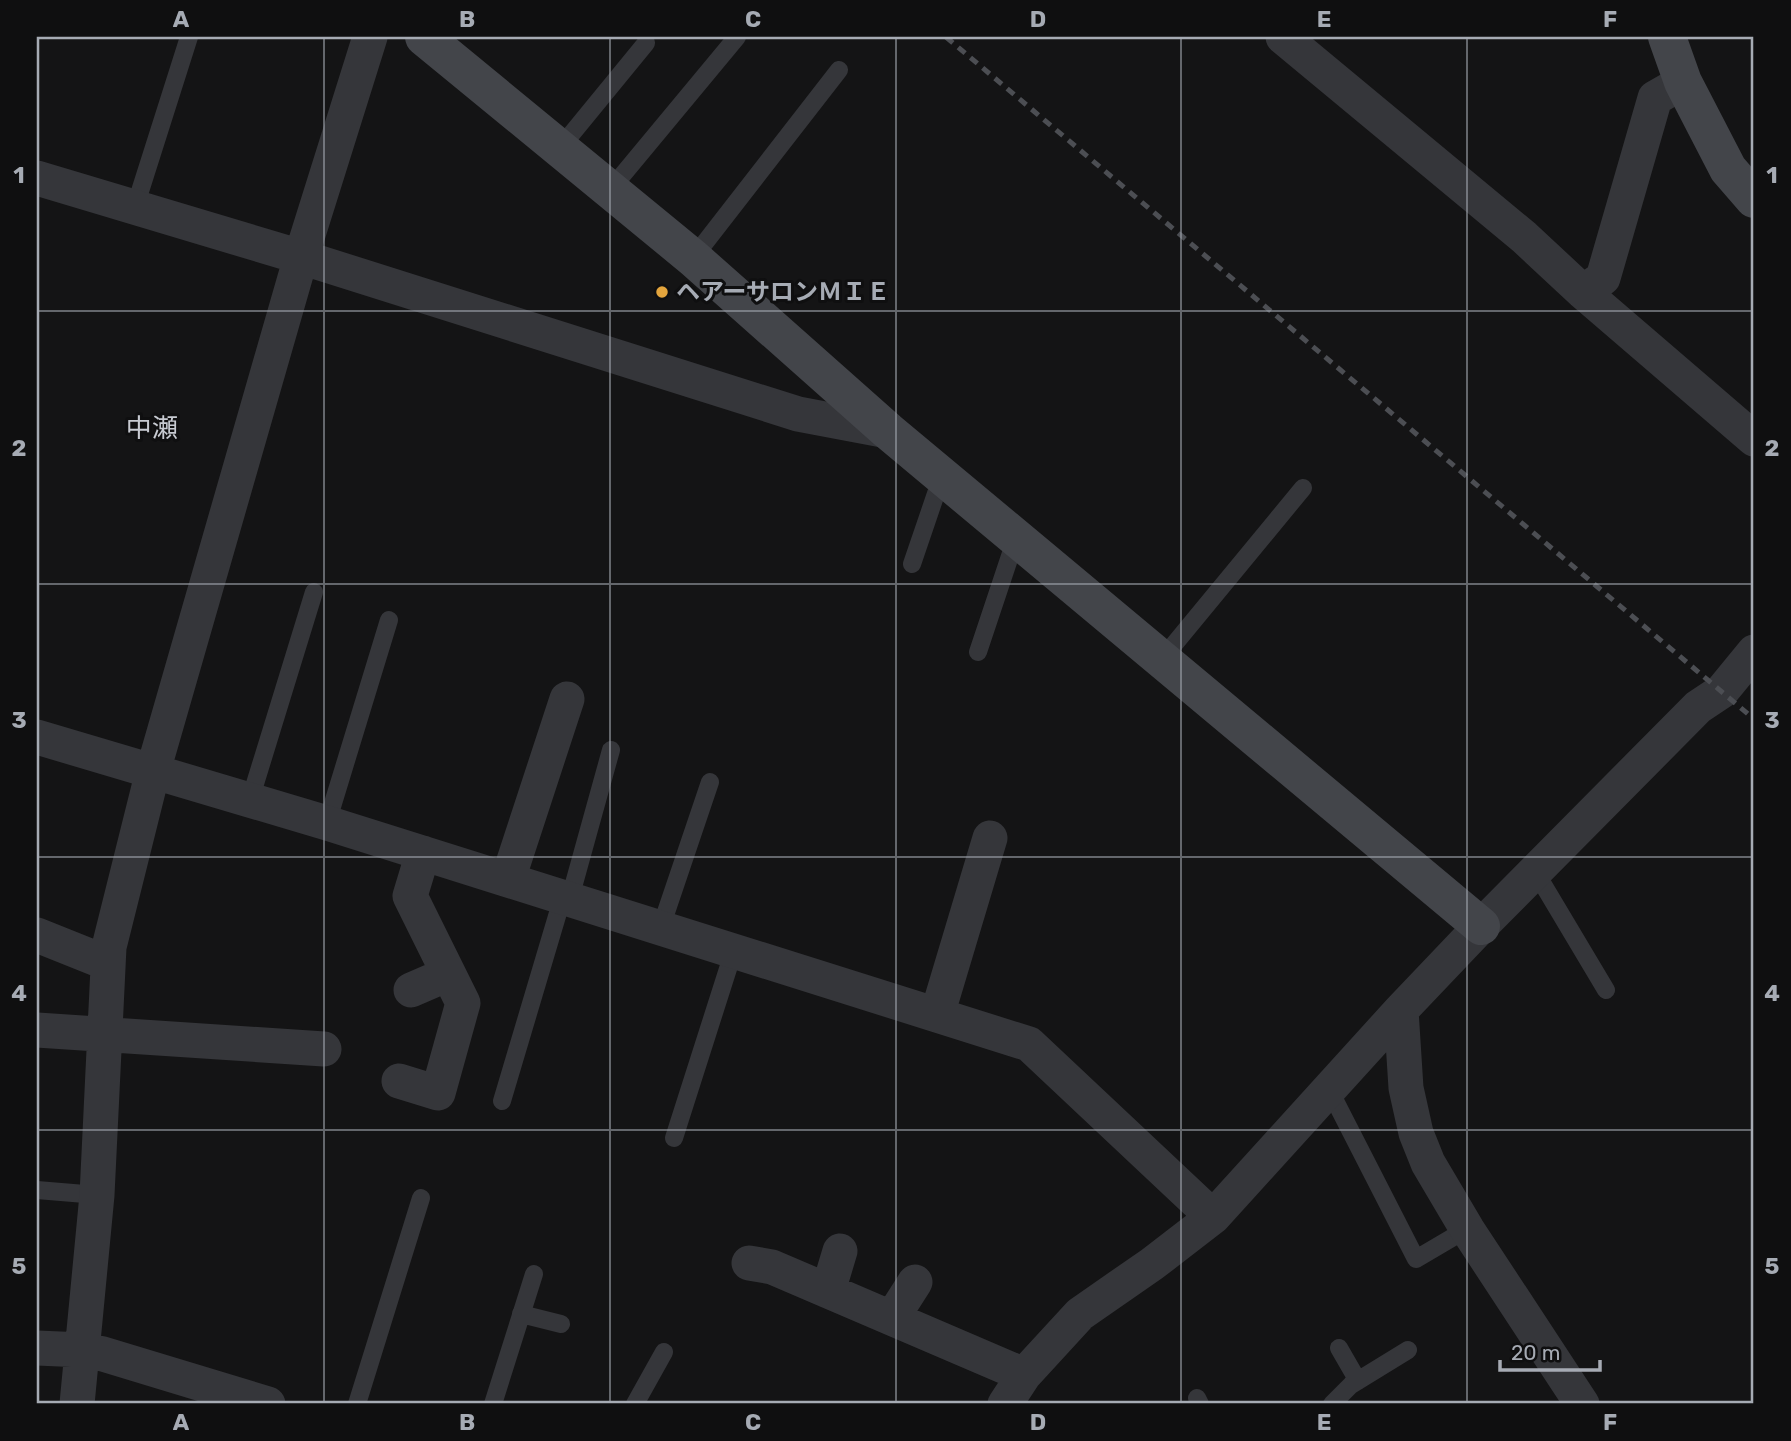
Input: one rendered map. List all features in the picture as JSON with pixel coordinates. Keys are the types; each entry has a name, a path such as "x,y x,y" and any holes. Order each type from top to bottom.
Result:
{"street":[{"path":"77,1404 97,1195 109,947 153,771 301,257 370,37"},
{"path":"424,37 693,258 888,431 1481,926"},
{"path":"1283,37 1524,237 1583,292 1754,439"},
{"path":"1667,37 1683,82 1728,169 1754,199"},
{"path":"1583,292 1603,278 1655,98 1683,82"},
{"path":"37,178 301,257 798,414 888,431"},
{"path":"749,1263 772,1267 892,1318 1021,1393 1080,1314 1213,1217 1328,1087 1481,926 1698,707 1722,691 1754,652"},
{"path":"508,879 566,699"},
{"path":"37,737 567,897 1029,1044 1213,1217"},
{"path":"937,1014 990,838"},
{"path":"399,1081 438,1093 463,1003 410,896 423,853"},
{"path":"37,935 107,963"},
{"path":"411,990 448,974"},
{"path":"1401,1010 1406,1088 1416,1133 1428,1163 1467,1229 1582,1404"},
{"path":"37,1030 324,1049"},
{"path":"828,1291 840,1251"},
{"path":"892,1318 915,1282"},
{"path":"37,1348 83,1350 212,1396 268,1404"}],"lane":[{"path":"135,207 190,37"},
{"path":"610,190 737,37"},
{"path":"560,148 646,43"},
{"path":"693,258 839,71"},
{"path":"912,564 942,476"},
{"path":"1162,659 1303,488"},
{"path":"978,652 1016,538"},
{"path":"250,800 314,592"},
{"path":"327,823 389,620"},
{"path":"502,1101 611,750"},
{"path":"661,927 710,782"},
{"path":"1535,871 1606,990"},
{"path":"674,1138 734,950"},
{"path":"1328,1087 1416,1259 1467,1229"},
{"path":"37,1190 97,1195"},
{"path":"357,1404 421,1198"},
{"path":"493,1404 534,1274"},
{"path":"522,1314 561,1324"},
{"path":"1339,1348 1358,1381"},
{"path":"1332,1404 1358,1381 1408,1350"},
{"path":"635,1404 664,1352"}],"railway":[{"path":"946,37 1754,719"}],"place":[{"name":"ヘアーサロンＭＩＥ","path":"662,292"}],"district":[{"name":"中瀬","path":"152,428"}]}
